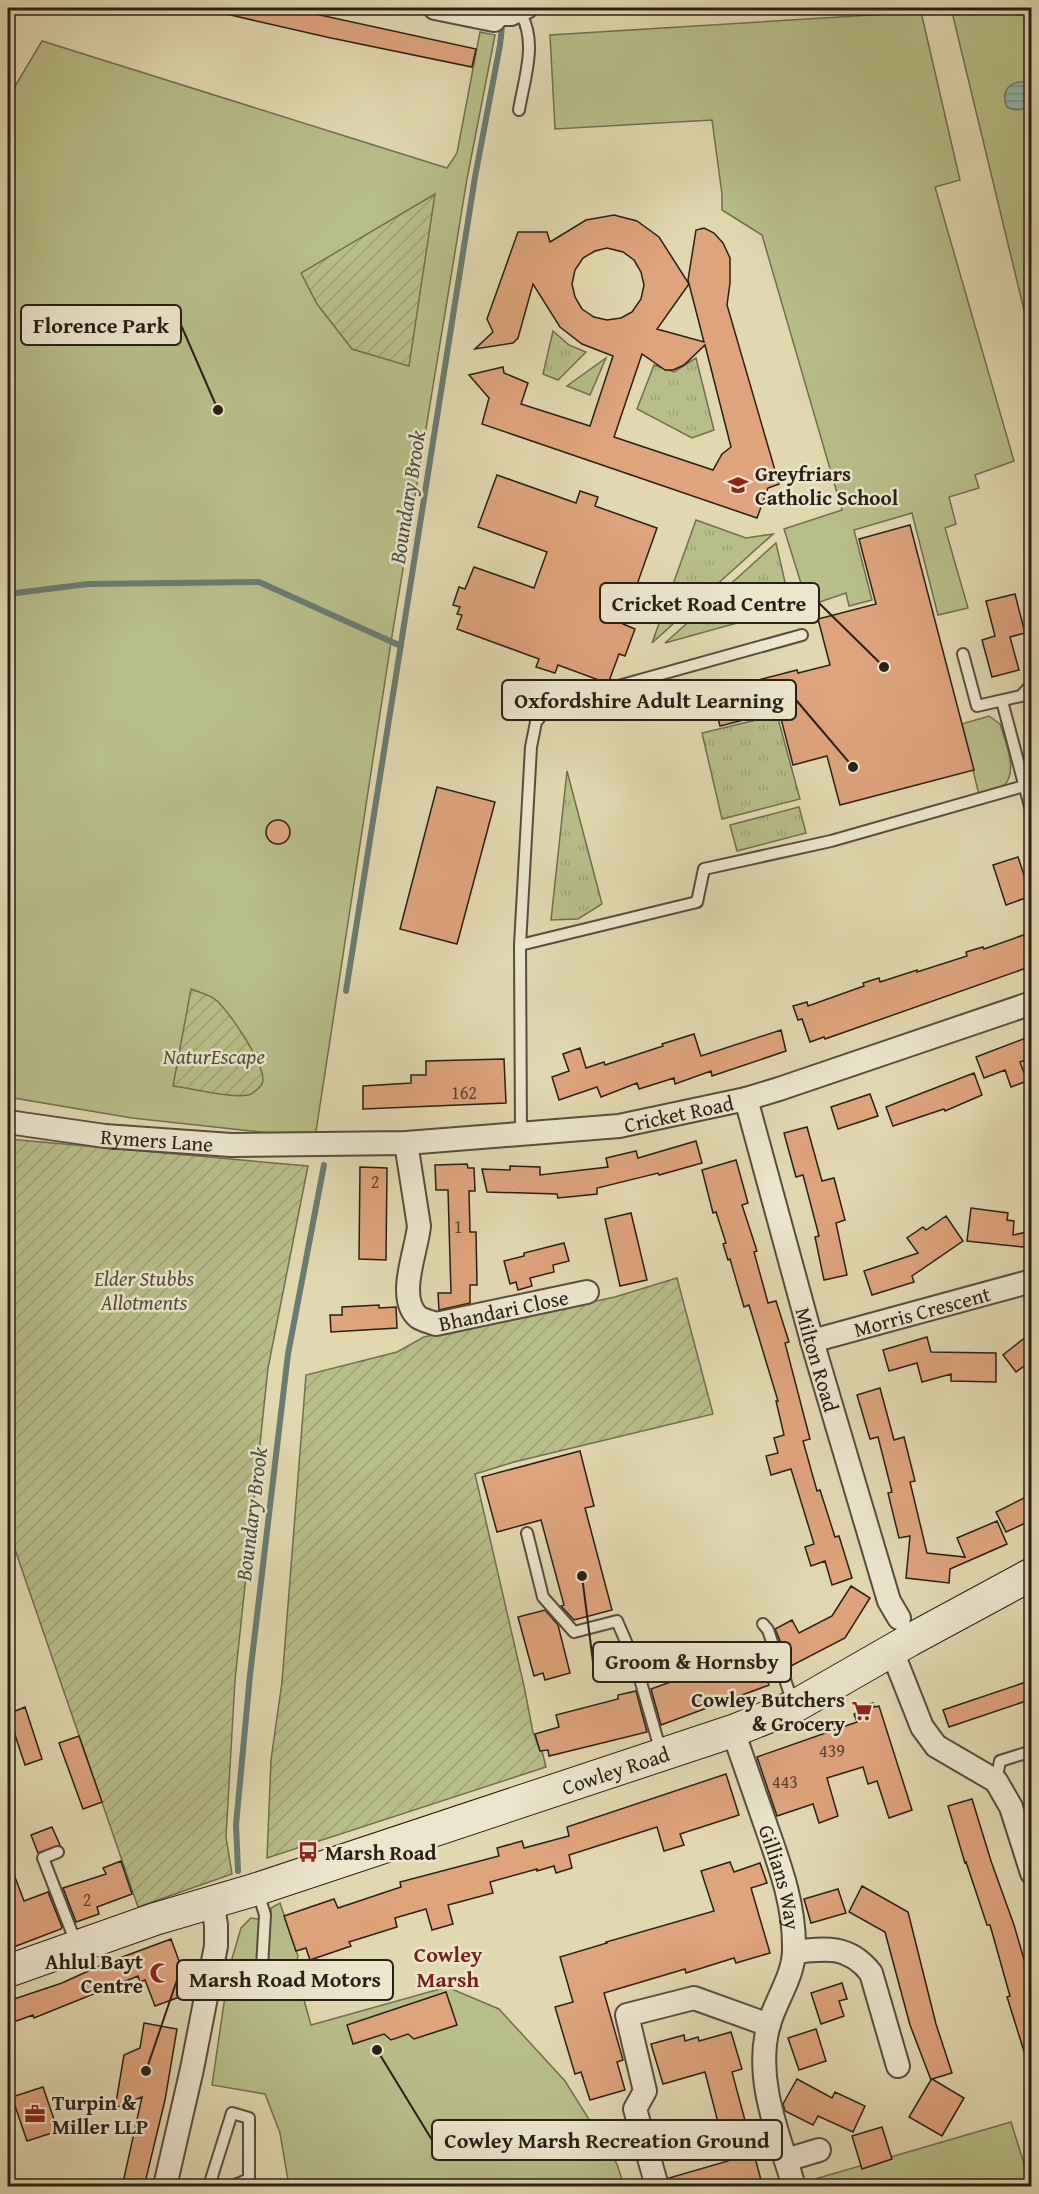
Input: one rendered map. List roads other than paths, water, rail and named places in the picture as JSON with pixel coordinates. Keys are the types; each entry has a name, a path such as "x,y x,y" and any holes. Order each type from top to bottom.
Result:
{"main road":[{"name":"Cowley Road","path":"8,1971 212,1901 257,1889 733,1731 795,1706 1032,1574"}],"street":[{"path":"435,8 500,20"},
{"name":"Cricket Road","path":"308,1145 406,1143 619,1126 746,1099 1032,1003"},
{"name":"Milton Road","path":"746,1099 812,1341 889,1601 898,1618"},
{"name":"Rymers Lane","path":"8,1122 87,1134 179,1142 308,1145"},
{"name":"Bhandari Close","path":"406,1143 419,1226 418,1239 408,1273 409,1302 418,1317 436,1324 587,1292"},
{"name":"Morris Crescent","path":"812,1341 1032,1281"},
{"path":"892,1651 922,1727 936,1746 996,1781 1011,1807 1032,1873"},
{"name":"Gillians Way","path":"733,1731 784,1879 791,1908 794,1952 788,1976 769,2025 764,2059 766,2092 789,2170 819,2150"},
{"path":"165,2187 192,2069 216,1946 216,1925 212,1901"},
{"path":"794,1952 821,1948 843,1951 861,1961 871,1973 878,2034 898,2066"},
{"path":"657,2187 635,2109 645,2091 627,2015 694,1998 769,2025"}],"lane":[{"path":"500,20 526,12 529,30 528,52 519,110"},
{"path":"521,1134 520,945 531,747 536,722 550,705 802,635"},
{"path":"963,654 977,706 1021,696 1032,684"},
{"path":"1002,701 1032,814"},
{"path":"520,945 697,903 704,869 831,841 1023,786"},
{"path":"527,1533 543,1597 574,1632 617,1621 636,1665 662,1755"},
{"path":"763,1624 768,1630 795,1706"},
{"path":"996,1781 1000,1761 1032,1751"},
{"path":"58,1852 43,1858 77,1946"},
{"path":"257,1889 265,1915 262,1967"},
{"path":"210,2187 232,2113 249,2118 249,2179 233,2187"}],"water":[{"path":"1026,82 1031,87 1031,105 1019,109 1007,107 1006,91 1011,85"}],"waterway":[{"name":"Boundary Brook","path":"346,991 475,177 500,45 504,8"},
{"path":"8,594 88,584 259,582 401,646"},
{"name":"Boundary Brook","path":"238,1871 236,1825 250,1675 288,1354 324,1165"}],"place":[{"name":"Florence Park","path":"218,410"},
{"name":"Greyfriars Catholic School","path":"738,485"},
{"name":"Cricket Road Centre","path":"884,667"},
{"name":"Oxfordshire Adult Learning","path":"853,767"},
{"name":"Groom & Hornsby","path":"582,1576"},
{"name":"Cowley Butchers & Grocery","path":"862,1711"},
{"name":"Marsh Road","path":"308,1852"},
{"name":"Ahlul Bayt Centre","path":"160,1973"},
{"name":"Cowley Marsh Recreation Ground","path":"377,2050"},
{"name":"Marsh Road Motors","path":"146,2071"},
{"name":"Turpin & Miller LLP","path":"35,2114"}],"district":[{"name":"Cowley Marsh","path":"448,1967"}],"park label":[{"name":"NaturEscape","path":"214,1056"},
{"name":"Elder Stubbs Allotments","path":"144,1290"}]}
